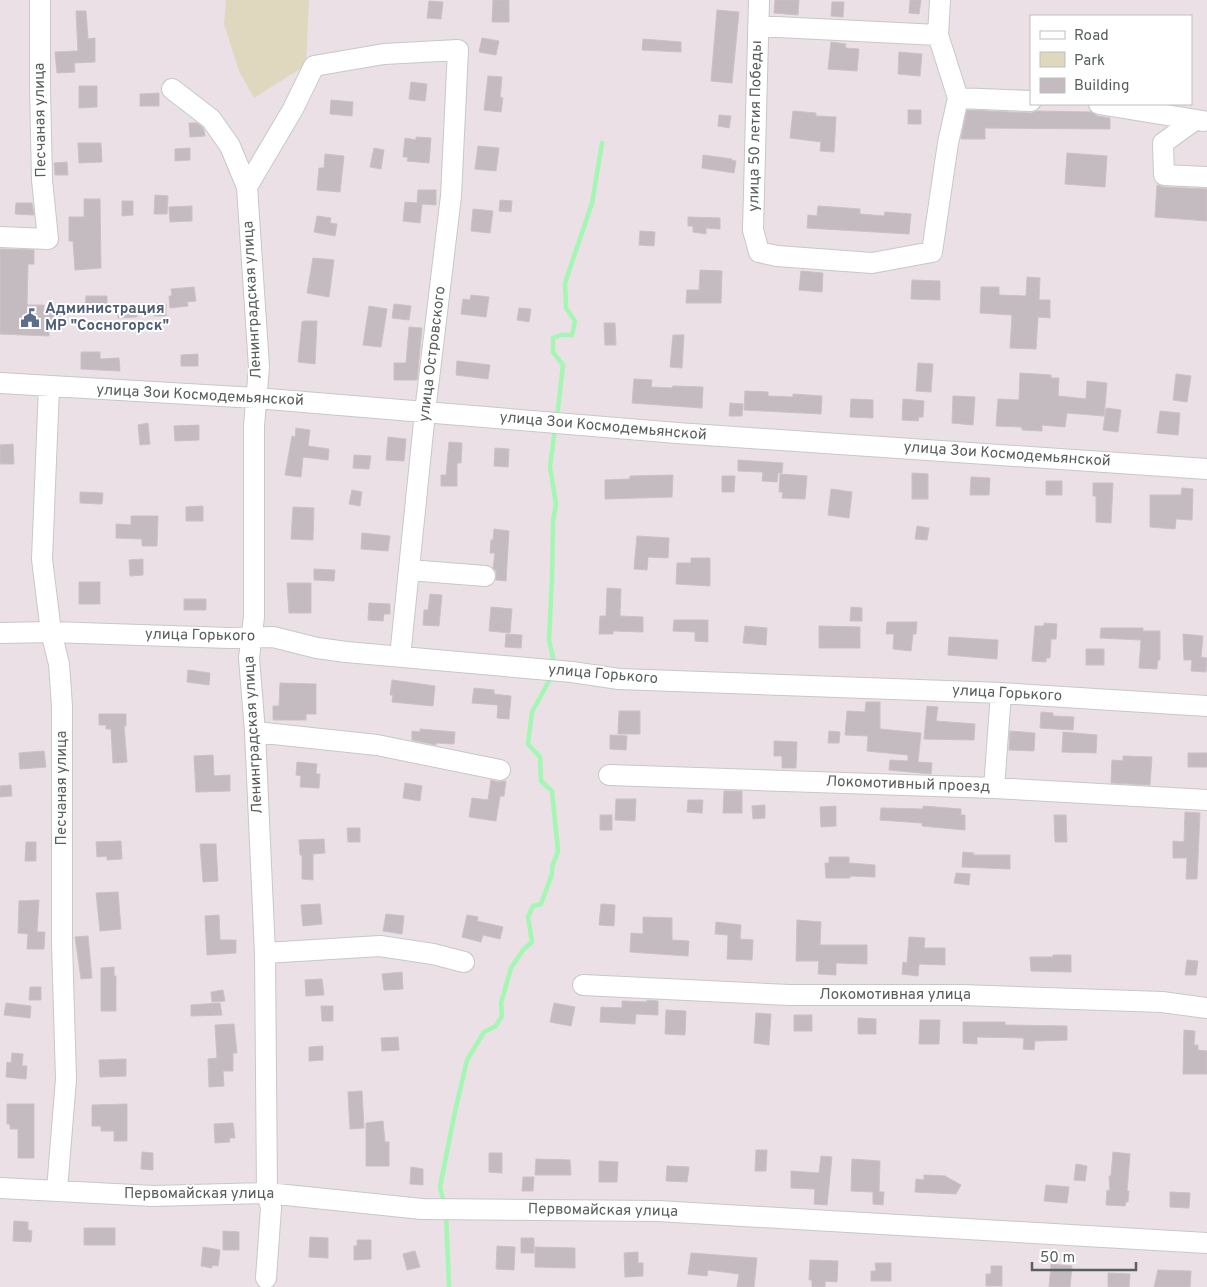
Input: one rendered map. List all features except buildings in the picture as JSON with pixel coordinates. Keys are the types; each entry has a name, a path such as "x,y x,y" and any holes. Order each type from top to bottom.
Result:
{"street":[{"name":"Песчаная улица","path":"0,237 48,240 42,180 40,0"},
{"name":"улица 50 летия Победы","path":"759,0 753,230 759,252 777,256 872,263 932,252 948,142 958,98"},
{"path":"940,0 938,35 958,98 1030,101"},
{"path":"758,26 938,35"},
{"name":"улица Островского","path":"247,187 293,109 314,66 384,54 458,50 452,196 426,412 400,657"},
{"name":"Ленинградская улица","path":"172,89 211,119 230,146 247,187 259,366 254,436 254,617 249,658 256,732 265,953 267,1193 271,1208 266,1278"},
{"path":"1105,105 1201,121"},
{"path":"1201,121 1163,143 1164,175 1207,177"},
{"name":"улица Зои Космодемьянской","path":"0,383 256,398 677,433 1207,469"},
{"name":"Песчаная улица","path":"49,387 42,559 51,632 59,664 62,706 62,943 66,1079 57,1190"},
{"path":"409,570 485,576"},
{"name":"улица Горького","path":"0,632 229,638 273,637 317,648 572,672 619,679 1001,693 1207,706"},
{"path":"994,788 1001,693"},
{"path":"256,732 377,745 500,770"},
{"name":"Локомотивный проезд","path":"609,776 994,788 1207,800"},
{"path":"265,953 380,946 433,954 464,962"},
{"name":"Локомотивная улица","path":"583,985 789,995 962,995 1162,1002 1207,1008"},
{"name":"Первомайская улица","path":"0,1188 153,1196 267,1193 422,1209 658,1211 1207,1243"}],"green space":[{"path":"226,0 309,0 306,65 254,98 239,71 224,24"}],"waterway":[{"path":"557,417 563,365 553,352 553,338 561,335 572,335 575,321 566,308 565,283 592,203 602,143"},
{"path":"552,666 553,657 549,640 553,521 556,504 550,467 555,428"},
{"path":"444,1203 440,1187 467,1060 484,1032 496,1026 502,1016 501,1003 511,968 523,950 532,942 528,917 533,906 541,904 558,851 552,791 541,781 540,757 528,744 532,712 550,676"},
{"path":"446,1213 449,1287"}],"place":[{"name":"Администрация МР \"Сосногорск\"","path":"30,318"}]}
